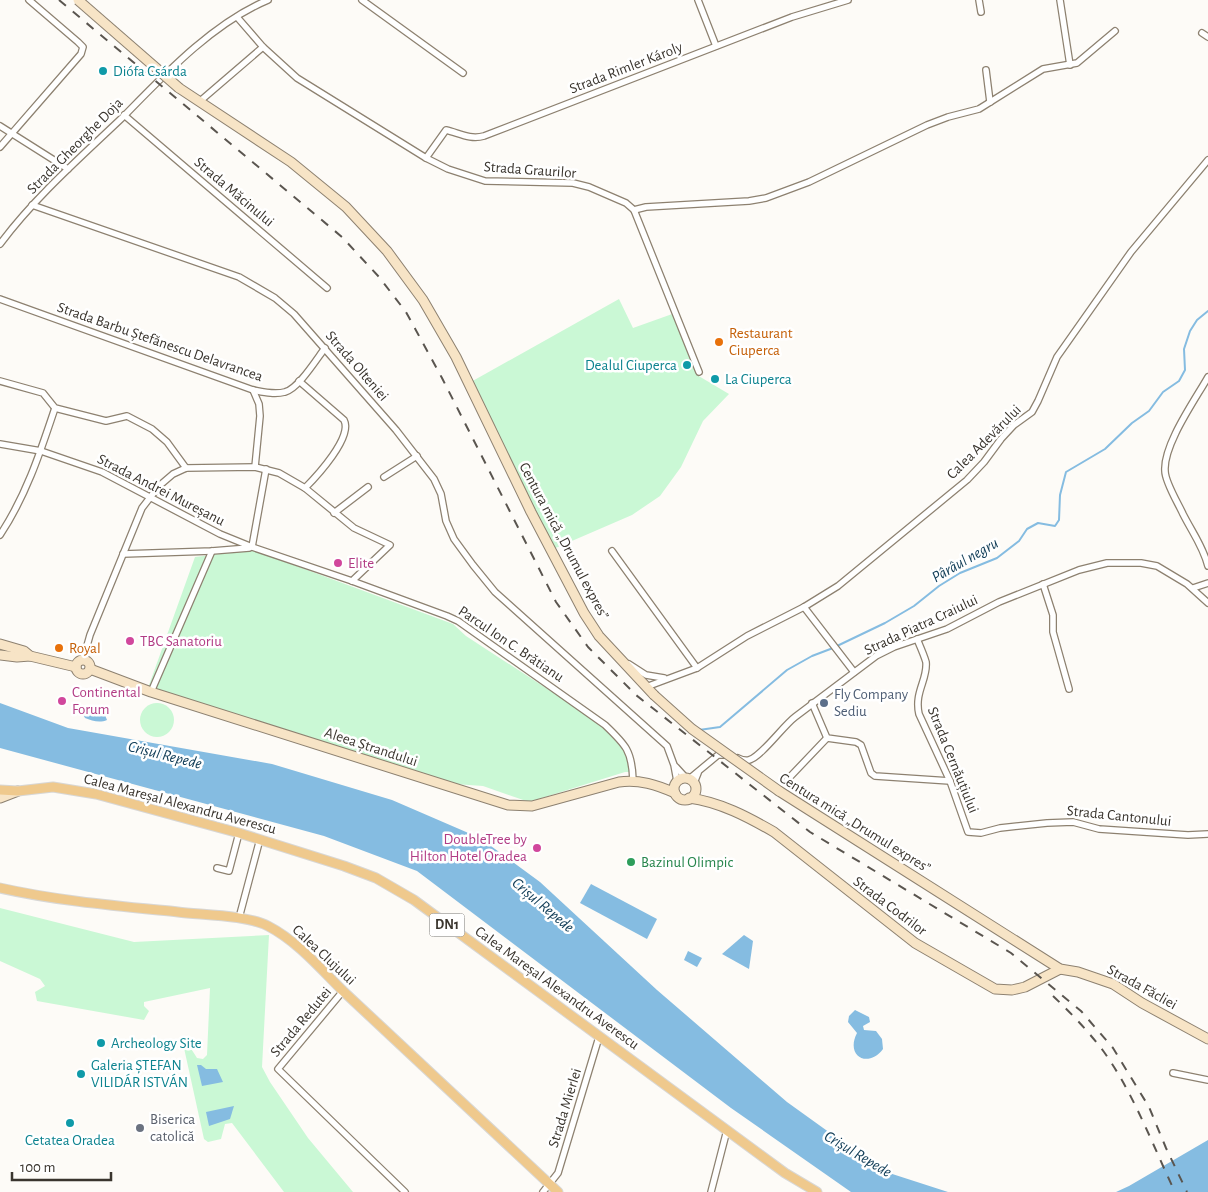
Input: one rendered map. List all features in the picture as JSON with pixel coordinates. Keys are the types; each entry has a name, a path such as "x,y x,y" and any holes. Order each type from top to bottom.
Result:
{"main road":[{"name":"Centura mică „Drumul expres”","path":"78,0 179,88 291,162 320,185 346,207 401,269 423,300 456,357 531,512 584,613 600,636 646,687 692,728 778,791 1060,969"},
{"path":"0,644 24,651 30,656"},
{"path":"0,648 30,656 80,664"},
{"path":"0,655 30,656"},
{"name":"Aleea Ștrandului","path":"80,664 89,664 90,669 151,692 508,806 532,806 633,780 675,793 683,799 689,798"},
{"name":"Aleea Ștrandului","path":"647,783 686,782"},
{"path":"675,793 686,782 694,794 689,798"},
{"name":"Strada Codrilor","path":"686,782 714,803 774,832 915,943 995,989 1012,990 1025,987 1060,969"},
{"name":"Calea Mareșal Alexandru Averescu","path":"0,791 47,788 77,790 96,794 260,839 363,873 406,894 785,1173 817,1192"},
{"path":"0,798 18,791"},
{"name":"Strada Codrilor","path":"689,798 714,803"},
{"name":"Calea Clujului","path":"0,888 55,898 117,906 239,918 266,925 280,934 320,968 558,1192"},
{"name":"Strada Făcliei","path":"1060,969 1078,972 1113,984 1142,1003 1208,1039"}],"street":[{"path":"0,147 82,54 83,47 29,0"},
{"name":"Strada Gheorghe Doja","path":"0,244 32,205 152,86 201,42 237,17 268,0"},
{"path":"362,0 463,73"},
{"path":"698,0 716,46"},
{"name":"Strada Rimler Károly","path":"426,158 446,130 477,138 792,17 848,0"},
{"path":"979,0 981,12"},
{"path":"1060,0 1070,65"},
{"name":"Strada Graurilor","path":"237,17 263,47 297,78 426,158 448,169 485,181 574,183 589,187 626,203 634,210"},
{"path":"699,372 634,210 646,207 749,201 766,198 809,182 927,125 979,108 1043,69 1070,65 1085,58 1115,31"},
{"path":"1202,33 1208,37"},
{"path":"199,102 263,47"},
{"path":"986,70 990,102"},
{"name":"Strada Măcinului","path":"124,115 327,288"},
{"path":"0,126 68,169"},
{"name":"Calea Adevărului","path":"646,687 697,668 747,636 804,607 838,586 967,480 984,462 1001,438 1014,425 1032,412 1057,357 1131,252 1208,160"},
{"name":"Strada Olteniei","path":"32,205 239,277 275,298 294,314 417,456 434,479 440,494 446,521 452,533 473,565 495,592 570,657 667,746 674,765 686,782"},
{"name":"Strada Barbu Ștefănescu Delavrancea","path":"0,299 253,390 273,393 293,389 325,348"},
{"path":"1208,377 1176,432 1167,457 1165,472 1184,516 1204,550 1208,566"},
{"path":"0,380 43,393 55,408 106,421 114,420 120,416 127,416 152,428 167,442 186,468"},
{"path":"298,381 344,420 346,424 346,431 326,466 305,488"},
{"path":"253,390 259,404 260,416 255,467"},
{"path":"0,535 15,512 41,450 55,408"},
{"name":"Strada Andrei Mureșanu","path":"0,444 41,450 102,472 220,534 252,548"},
{"path":"384,477 417,456"},
{"path":"80,664 142,508 173,474 186,468 255,467 279,473 305,488 354,528 390,545 352,581"},
{"path":"252,548 266,469"},
{"path":"334,513 368,487"},
{"name":"Parcul Ion C. Brătianu","path":"123,554 252,548 352,581 458,621 596,717 620,739 629,754 632,761 633,780"},
{"path":"151,692 212,551"},
{"path":"612,551 697,668"},
{"name":"Strada Piatra Craiului","path":"686,782 698,773 706,763 718,755 733,756 744,761 751,760 759,754 785,725 876,656 894,647 948,629 998,602 1079,570 1107,563 1140,563 1157,566 1193,588 1208,603"},
{"path":"1193,588 1208,583"},
{"path":"1043,584 1052,615 1053,632 1069,689"},
{"path":"804,607 854,672"},
{"name":"Strada Cernăuțiului","path":"917,639 926,663 917,697 919,714 950,781 968,832"},
{"path":"622,660 646,675 668,678"},
{"path":"812,703 827,738"},
{"path":"827,738 856,742 861,745 872,775 950,781"},
{"path":"787,780 827,738"},
{"name":"Strada Cantonului","path":"968,832 981,833 1000,828 1072,822 1099,828 1188,835 1208,834"},
{"path":"217,868 229,871 239,833"},
{"path":"239,918 260,839"},
{"name":"Strada Redutei","path":"343,991 278,1069 405,1192"},
{"name":"Strada Mierlei","path":"542,1192 558,1173 599,1037"},
{"path":"1173,1073 1208,1080"},
{"path":"711,1192 727,1130"}],"green space":[{"path":"619,299 633,328 675,313 697,375 729,394 703,421 681,467 660,496 632,515 551,550 469,383"},
{"path":"253,550 453,624 466,636 595,720 623,746 630,762 630,772 529,802 483,786 440,783 148,688 195,557"},
{"path":"157,703 169,708 174,720 169,732 157,737 145,732 140,720 145,708"},
{"path":"0,908 134,942 269,935 262,1067 308,1138 353,1192 284,1192 232,1123 225,1124 221,1139 208,1142 204,1139 184,1048 190,1047 197,1058 203,1059 207,1055 210,988 144,1002 144,1006 149,1011 144,1020 37,1001 35,992 45,986 40,979 0,961"}],"water":[{"name":"Crișul Repede","path":"0,703 68,728 272,764 392,800 480,838 540,882 657,990 787,1102 883,1171 948,1192 851,1192 731,1108 417,871 324,836 0,748"},
{"path":"89,707 97,710 98,708 107,720 96,721 85,718 82,712 85,708"},
{"path":"591,884 657,919 647,939 580,903"},
{"path":"744,935 753,941 749,969 722,954"},
{"path":"688,951 702,958 697,967 684,960"},
{"path":"855,1010 869,1017 870,1022 863,1026 864,1030 876,1031 882,1039 883,1049 871,1058 865,1059 860,1057 854,1048 857,1033 848,1022 849,1016"},
{"path":"197,1065 201,1065 206,1069 217,1069 223,1082 202,1086"},
{"path":"234,1106 230,1119 209,1126 206,1112"},
{"path":"1208,1140 1208,1192 1116,1192 1129,1186"}],"waterway":[{"name":"Pârâul negru","path":"837,646 885,623 914,606 939,586 960,573 997,558 1019,541 1027,529 1038,523 1055,526 1059,520 1060,495 1066,472 1105,449 1132,423 1149,411 1163,392 1179,381 1185,370 1184,349 1190,331 1197,320 1208,311"},
{"name":"Pârâul negru","path":"699,730 720,727 787,670 812,656 833,648"}],"railway":[{"path":"59,0 342,237 379,277 406,312 442,378 556,602 588,647 636,695 810,832 1011,953 1081,1011 1113,1048 1149,1107 1187,1192"},
{"path":"1053,996 1092,1037 1115,1068 1134,1103 1175,1192"}],"place":[{"name":"Diófa Csárda","path":"103,71"},
{"name":"Restaurant Ciuperca","path":"719,342"},
{"name":"Dealul Ciuperca","path":"687,365"},
{"name":"La Ciuperca","path":"715,379"},
{"name":"Elite","path":"338,563"},
{"name":"TBC Sanatoriu","path":"130,641"},
{"name":"Royal","path":"59,648"},
{"name":"Continental Forum","path":"62,701"},
{"name":"Fly Company Sediu","path":"824,703"},
{"name":"DoubleTree by Hilton Hotel Oradea","path":"537,848"},
{"name":"Bazinul Olimpic","path":"631,862"},
{"name":"Archeology Site","path":"101,1043"},
{"name":"Galeria ȘTEFAN VILIDÁR ISTVÁN","path":"81,1074"},
{"name":"Cetatea Oradea","path":"70,1123"},
{"name":"Biserica catolică","path":"140,1128"}]}
